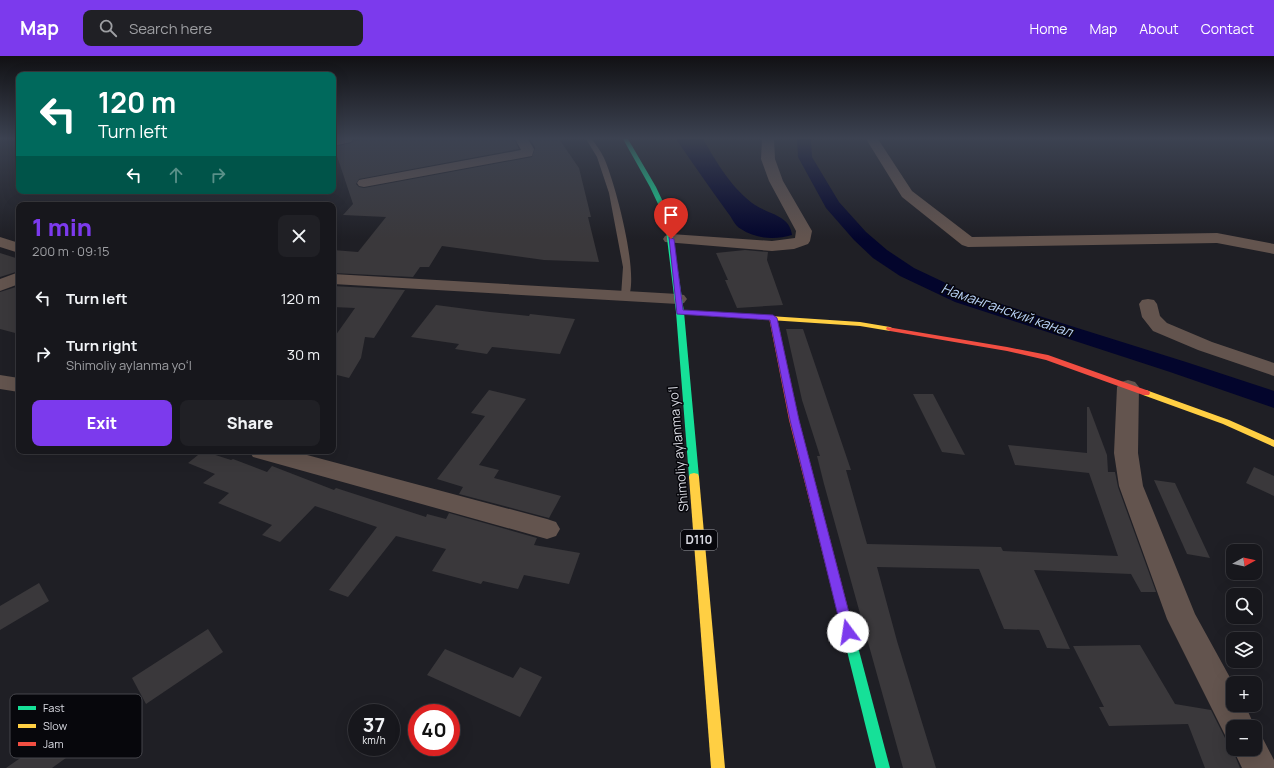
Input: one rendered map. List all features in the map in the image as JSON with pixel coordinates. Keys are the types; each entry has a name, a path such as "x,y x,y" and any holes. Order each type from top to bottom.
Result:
{"street":[{"path":"364,183 423,172"},
{"name":"Shimoliy aylanma yoʻl","path":"646,172 662,204 671,239 679,306 718,768"},
{"path":"671,239 772,246 794,244 802,241 804,232 776,181 773,172"},
{"path":"893,172 907,194 968,242 1217,238 1274,249"},
{"path":"0,242 16,247"},
{"path":"0,286 16,278"},
{"path":"336,279 446,284 563,294 625,296 679,306 773,318 860,324 1007,349 1048,358 1128,386 1226,422 1274,444"},
{"path":"1148,304 1151,318 1160,327 1206,346 1274,370"},
{"path":"773,318 794,420 883,768"},
{"path":"0,382 16,385"},
{"path":"1128,386 1126,453 1131,486 1182,618 1235,720"},
{"path":"272,454 547,529"},
{"path":"1254,756 1260,768"}],"lane":[{"path":"605,172 613,193 626,267 625,296"}],"water":[{"path":"699,172 724,172 747,199 760,208 783,219 790,228 792,235 779,238 759,237 739,227 735,224"}],"building":[{"path":"342,172 395,172 359,179 356,184 359,187 364,188 449,172 580,172 591,217 588,217 599,262 544,260 442,246 429,267 420,267 413,277 336,273 336,250 358,252 386,217 343,215 353,204"},
{"path":"745,250 768,252 767,260 783,305 737,308 725,280 728,280 716,253"},
{"path":"0,253 16,258 16,272 0,277"},
{"path":"336,286 405,290 374,338 365,337 361,358 349,378 336,375 336,335 355,308 336,307"},
{"path":"16,287 16,333 0,329 0,292"},
{"path":"436,305 529,316 530,314 575,319 560,354 492,347 487,354 455,349 459,344 411,337"},
{"path":"786,329 803,329 851,470 846,470 867,544 1001,547 1003,551 1118,556 1089,473 1015,465 1008,445 1087,453 1087,407 1089,407 1107,455 1108,472 1115,472 1118,487 1156,592 1141,592 1131,574 1034,570 1070,649 1047,648 1039,630 1004,629 979,569 877,567 897,641 936,768 903,768 824,484 817,456 820,456 802,400"},
{"path":"489,390 526,399 479,465 499,470 494,478 561,496 549,518 459,494 463,487 437,479 485,416 471,413"},
{"path":"913,394 933,394 965,455 942,452"},
{"path":"199,454 212,454 231,460 233,459 267,472 272,466 334,490 336,488 426,517 427,514 446,519 449,513 537,538 534,545 580,553 569,584 524,575 518,589 483,581 481,584 432,571 446,549 396,536 348,597 329,590 377,527 315,506 280,542 262,535 272,525 218,503 229,493 203,483 215,474 188,463"},
{"path":"1254,467 1274,476 1274,496 1246,483"},
{"path":"1154,480 1175,483 1210,558 1187,554"},
{"path":"39,583 49,601 0,630 0,606"},
{"path":"208,629 223,652 146,704 142,694 132,678"},
{"path":"1140,645 1175,704 1211,710 1226,740 1226,756 1235,756 1240,768 1205,768 1188,724 1109,726 1099,707 1104,707 1073,646"},
{"path":"445,649 513,678 520,667 542,677 520,717 427,675"},
{"path":"20,758 66,758 52,768 6,768"}],"waterway":[{"name":"Наманганский канал","path":"814,172 832,204 860,236 880,254 907,272 962,298 1178,367 1274,400"}],"traffic: fast":[{"path":"644,172 661,204 669,230 680,312 694,477"},
{"path":"851,643 883,768"}],"traffic: slow":[{"path":"680,312 860,324 890,329"},
{"path":"1146,393 1226,422 1274,444"},
{"path":"694,477 718,768"}],"traffic: jam":[{"path":"773,318 794,420 851,643"},
{"path":"890,329 1007,349 1048,358 1146,393"}],"route":[{"path":"671,239 680,312 773,318 794,420 848,632"}]}
